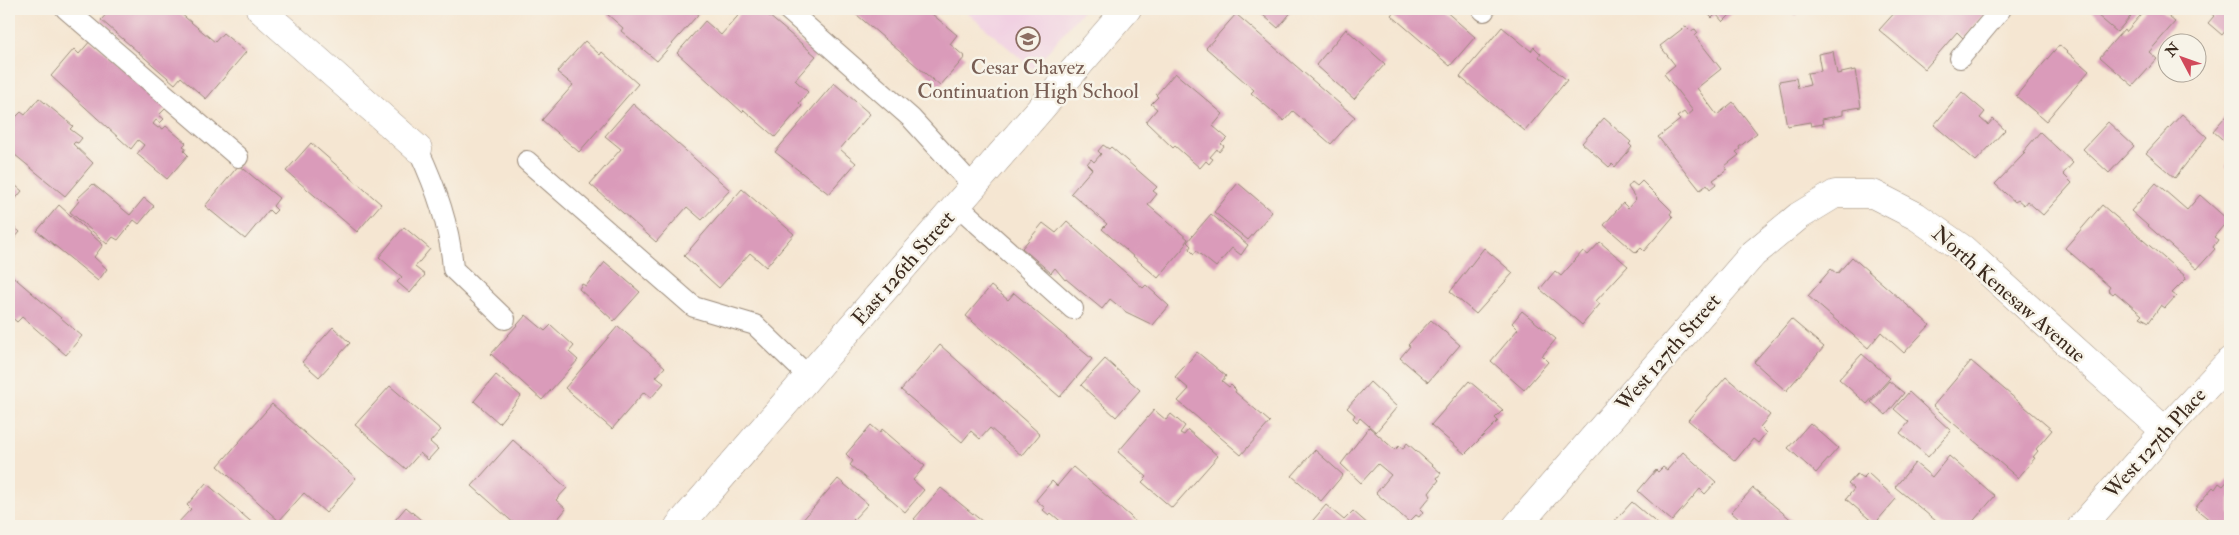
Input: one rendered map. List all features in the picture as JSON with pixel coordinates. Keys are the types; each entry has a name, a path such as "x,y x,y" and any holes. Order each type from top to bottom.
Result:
{"street":[{"path":"260,9 418,149"},
{"name":"East 126th Street","path":"679,526 1126,9"},
{"name":"North Kenesaw Avenue","path":"1835,194 1873,194 1924,221 1962,249 2165,431"},
{"name":"West 127th Street","path":"1517,526 1753,254 1799,216 1835,194"},
{"name":"West 127th Place","path":"2082,526 2165,431 2230,361"}],"lane":[{"path":"66,9 238,157"},
{"path":"787,9 911,118 965,195 1073,309"},
{"path":"1960,58 2001,9"},
{"path":"418,149 436,188 448,231 453,269 505,318"},
{"path":"527,161 694,307 755,325 808,376"}],"shaded area":[{"name":"Cesar Chavez Continuation High School","path":"963,9 1084,9 1033,69"}],"building":[{"path":"111,9 172,9 179,15 180,13 215,42 223,33 246,52 206,99 181,77 175,84 101,20"},
{"path":"612,9 703,9 657,61 621,31 623,28 607,14"},
{"path":"744,9 761,9 816,56 795,80 808,92 799,103 802,106 775,137 744,110 742,112 677,53 705,21 721,35"},
{"path":"850,9 926,9 957,35 950,44 965,57 940,86"},
{"path":"1256,9 1294,9 1278,28"},
{"path":"1396,9 1443,9 1475,37 1450,66 1391,15"},
{"path":"1703,9 1736,9 1723,22 1716,14 1712,18"},
{"path":"1787,9 1801,9 1795,16"},
{"path":"1898,9 1988,9 1963,38 1957,32 1925,69 1879,30"},
{"path":"2090,9 2137,9 2117,32"},
{"path":"2146,9 2159,9 2175,22 2166,32 2156,32 2156,44 2149,52 2156,60 2133,86 2100,57 2124,29 2126,32"},
{"path":"2206,9 2230,9 2230,25 2222,35 2208,23 2214,16"},
{"path":"1236,14 1355,117 1331,144 1293,111 1284,121 1251,93 1254,90 1206,48"},
{"path":"1686,26 1691,31 1695,29 1698,33 1695,36 1721,69 1697,88 1717,115 1733,102 1757,133 1739,147 1740,149 1736,152 1739,155 1725,166 1727,170 1713,180 1716,184 1710,189 1707,185 1700,190 1658,137 1680,120 1677,117 1684,112 1687,116 1693,111 1664,74 1675,65 1660,46"},
{"path":"1502,27 1531,51 1534,47 1541,54 1539,57 1567,80 1525,131 1460,77"},
{"path":"1346,29 1385,64 1354,99 1316,65"},
{"path":"91,40 166,108 159,115 164,119 160,123 156,120 153,124 163,129 166,126 186,143 183,146 186,148 184,151 188,155 167,179 137,154 144,145 138,140 131,149 51,76 74,49 79,54"},
{"path":"585,41 600,55 602,52 638,84 579,152 542,120 573,85 557,72"},
{"path":"2059,45 2089,71 2046,121 2016,96"},
{"path":"1833,51 1837,74 1855,70 1861,107 1843,110 1843,115 1822,119 1823,124 1811,126 1810,122 1787,126 1779,81 1796,78 1798,88 1810,85 1807,73 1821,71 1818,54"},
{"path":"1175,73 1223,114 1213,126 1227,138 1221,144 1224,146 1219,152 1217,149 1210,157 1213,159 1209,164 1206,161 1200,168 1175,146 1173,148 1146,122 1157,109 1151,104 1158,97 1156,95"},
{"path":"834,83 870,114 840,149 856,163 829,194 775,152"},
{"path":"1962,92 1985,112 1980,118 1988,125 1993,119 2005,130 1976,161 1934,125"},
{"path":"39,98 73,126 70,129 82,138 78,143 75,142 73,144 93,163 65,196 9,150 9,124 21,112 25,115"},
{"path":"633,104 730,190 702,220 687,207 656,242 590,184 621,149 605,136"},
{"path":"2230,111 2230,146 2213,131"},
{"path":"2182,114 2207,137 2175,178 2146,153"},
{"path":"1604,118 1631,142 1629,144 1632,147 1615,167 1612,164 1609,167 1582,143"},
{"path":"2108,122 2134,146 2109,173 2083,149"},
{"path":"2040,132 2073,163 2063,174 2072,183 2043,215 2027,201 2024,205 2018,200 2015,202 1995,184 2025,153 2023,152"},
{"path":"311,143 381,204 357,232 286,171"},
{"path":"1103,145 1109,149 1111,147 1157,187 1153,191 1157,194 1148,205 1188,239 1185,243 1186,245 1158,278 1102,229 1107,224 1071,193 1092,169 1087,164 1091,159 1094,162 1101,154 1098,151"},
{"path":"2230,161 2230,171 2225,166"},
{"path":"239,165 279,198 273,206 277,210 273,214 269,210 245,239 205,206"},
{"path":"9,180 22,191 9,207"},
{"path":"1642,181 1672,211 1670,214 1673,217 1644,251 1641,248 1636,253 1604,225 1623,203 1628,208 1636,199 1628,187 1632,182 1637,186"},
{"path":"1238,183 1272,212 1248,240 1214,212"},
{"path":"2156,183 2187,210 2200,195 2228,220 2214,237 2218,240 2213,247 2215,249 2197,269 2131,211"},
{"path":"93,184 130,215 144,198 154,206 139,224 134,220 118,240 113,237 107,244 70,212 79,201 77,199"},
{"path":"742,189 794,234 766,267 750,253 719,288 684,256"},
{"path":"59,205 103,245 94,257 107,269 98,281 37,231"},
{"path":"2102,205 2185,276 2186,279 2172,293 2176,296 2165,308 2161,305 2149,322 2140,317 2142,315 2115,292 2113,294 2108,290 2110,287 2065,248"},
{"path":"1211,214 1248,245 1241,255 1232,248 1216,267 1196,251 1194,254 1189,249 1191,246 1187,242"},
{"path":"1067,221 1143,288 1146,285 1169,306 1153,325 1126,312 1110,299 1102,309 1065,280 1055,268 1051,273 1022,248 1043,223 1056,233"},
{"path":"9,222 20,232 9,245"},
{"path":"404,227 430,249 415,267 425,275 410,293 397,282 402,277 379,257"},
{"path":"1600,242 1628,266 1596,301 1600,304 1582,325 1540,289 1555,271 1561,276 1583,251 1588,255"},
{"path":"1484,248 1513,273 1476,314 1450,292"},
{"path":"1852,257 1930,325 1904,353 1881,332 1868,348 1808,296 1831,269 1837,274"},
{"path":"605,262 640,292 614,321 579,289 582,284 586,286"},
{"path":"10,274 82,336 66,355 22,317 17,322 9,315"},
{"path":"991,286 1008,300 1014,293 1092,359 1060,397 966,316"},
{"path":"1522,311 1556,339 1542,356 1548,362 1524,390 1491,361 1518,329 1512,323"},
{"path":"526,315 545,331 551,325 574,346 569,352 578,360 542,400 491,354"},
{"path":"1791,319 1824,347 1786,391 1754,362"},
{"path":"1431,320 1460,345 1428,382 1400,358 1410,346 1408,345"},
{"path":"618,326 665,367 656,377 664,383 651,398 644,392 612,429 565,388"},
{"path":"333,327 350,343 319,377 302,362"},
{"path":"940,345 1040,434 1022,456 990,428 980,439 971,431 962,442 901,390"},
{"path":"1197,352 1226,376 1222,381 1229,387 1231,385 1236,390 1235,392 1270,422 1241,455 1178,401 1189,389 1175,377"},
{"path":"1862,354 1890,378 1867,404 1839,379"},
{"path":"1105,359 1140,390 1116,417 1081,385"},
{"path":"1971,361 2052,430 2036,449 2038,451 2033,457 2035,458 2018,478 1933,406"},
{"path":"496,375 521,396 499,423 474,401"},
{"path":"1726,377 1770,415 1760,427 1766,433 1758,443 1753,439 1735,461 1688,420"},
{"path":"1469,381 1503,410 1495,418 1498,421 1465,454 1431,425"},
{"path":"1889,381 1904,393 1886,415 1871,402"},
{"path":"1370,382 1397,407 1376,432 1360,418 1357,422 1353,418 1355,415 1347,408"},
{"path":"390,386 441,430 430,442 438,449 428,460 420,453 406,469 355,425"},
{"path":"1909,392 1951,431 1928,457 1900,433 1909,422 1894,409"},
{"path":"272,404 356,478 326,513 304,493 279,521 218,466"},
{"path":"1154,410 1166,420 1171,414 1185,426 1180,433 1184,435 1188,430 1218,456 1172,508 1142,482 1147,477 1118,452"},
{"path":"1810,423 1838,448 1816,473 1788,448"},
{"path":"871,425 880,433 882,429 925,466 913,480 924,490 905,512 850,465 853,461 846,454"},
{"path":"1369,427 1395,450 1399,446 1403,449 1407,443 1441,473 1437,478 1439,480 1429,493 1431,496 1420,509 1423,512 1419,517 1416,515 1409,522 1376,493 1391,475 1378,464 1361,483 1341,464"},
{"path":"513,440 567,488 556,500 566,509 552,526 517,526 472,486"},
{"path":"1315,450 1343,475 1321,501 1292,476"},
{"path":"1683,452 1716,482 1705,494 1700,489 1672,521 1638,491 1656,470 1658,472 1663,467 1667,470"},
{"path":"1949,456 1995,496 1969,526 1942,526 1895,487 1915,463 1932,477"},
{"path":"1073,467 1139,526 1066,526 1051,513 1049,515 1043,510 1045,508 1036,500 1052,481 1057,486"},
{"path":"1868,473 1896,499 1878,520 1885,526 1874,526 1875,524 1846,499 1854,489 1848,484 1857,474 1863,478"},
{"path":"2230,478 2230,526 2217,526 2195,508 2213,487 2215,489 2219,483 2223,486"},
{"path":"838,479 868,504 853,520 861,526 806,526 801,522"},
{"path":"206,483 256,526 175,526 191,509 187,505"},
{"path":"941,488 988,526 923,526 914,519"},
{"path":"1753,488 1794,522 1791,526 1747,526 1731,512"},
{"path":"1632,502 1660,526 1610,526"},
{"path":"1326,505 1344,520 1353,511 1370,526 1308,526"},
{"path":"406,507 428,526 390,526"}],"place":[{"name":"Cesar Chavez Continuation High School","path":"1028,39"}]}
